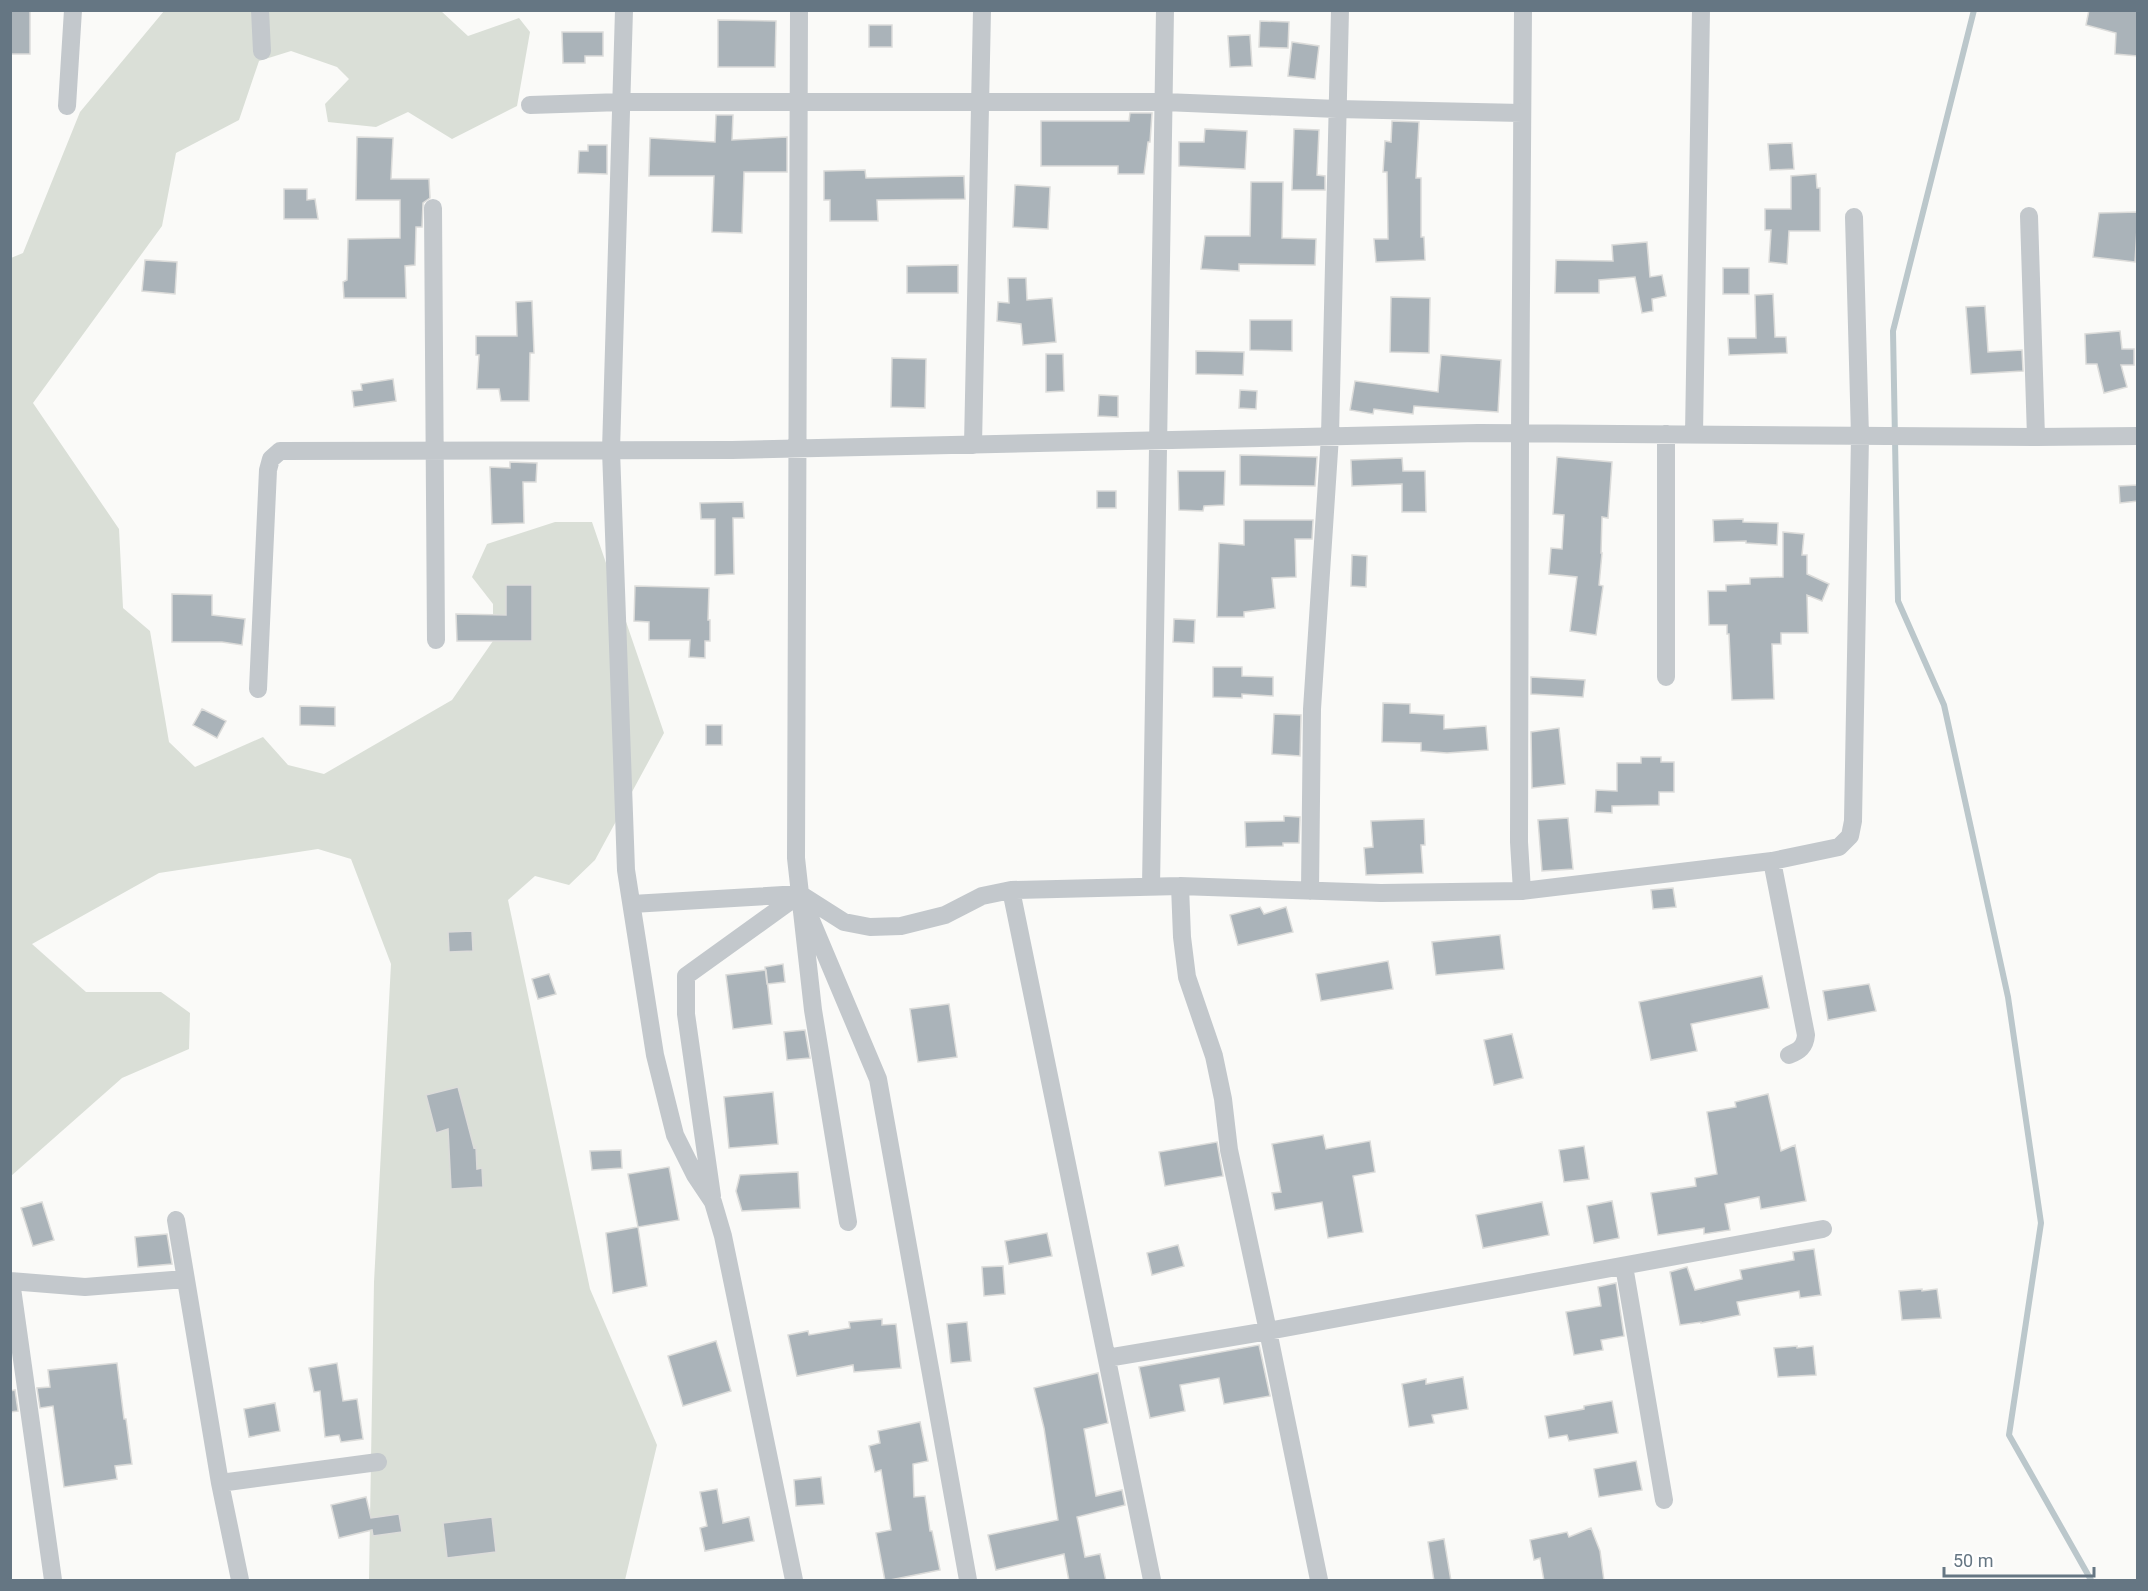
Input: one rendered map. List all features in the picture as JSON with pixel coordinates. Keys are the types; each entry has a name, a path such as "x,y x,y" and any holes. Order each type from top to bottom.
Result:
{"street":[{"path":"68,106 73,10"},
{"path":"260,10 262,51"},
{"path":"624,10 611,450 626,870 656,1055 675,1135 695,1175 713,1202"},
{"path":"799,10 796,858 813,1010 848,1222"},
{"path":"973,444 982,10"},
{"path":"1151,887 1165,10"},
{"path":"1310,891 1312,709 1330,436 1340,10"},
{"path":"1522,891 1519,842 1523,10"},
{"path":"1694,434 1701,10"},
{"path":"530,105 622,102 1164,102 1522,113"},
{"path":"433,208 436,640"},
{"path":"632,904 800,894 844,922 870,927 901,926 945,915 982,896 1011,890 1180,886 1382,893 1522,891 1772,861 1839,847 1846,842 1852,830 1860,436 1854,216"},
{"path":"2029,216 2036,437"},
{"path":"258,689 268,470 271,459 280,451 796,448 1520,433 2138,436"},
{"path":"1666,434 1666,677"},
{"path":"1772,861 1806,1035 1805,1044 1798,1051 1789,1055"},
{"path":"1180,886 1182,937 1187,977 1214,1056 1223,1099 1229,1150 1319,1581"},
{"path":"1011,890 1152,1581"},
{"path":"794,1581 729,1262 713,1202 686,1014 686,976 800,894"},
{"path":"800,894 878,1079 968,1581"},
{"path":"176,1221 220,1483 240,1581"},
{"path":"1107,1358 1823,1230"},
{"path":"1624,1266 1664,1500"},
{"path":"53,1581 11,1281 85,1287 185,1279"},
{"path":"220,1483 378,1462"}],"shaded area":[{"path":"164,11 441,11 468,36 519,18 530,32 517,106 452,139 408,112 376,127 328,122 325,104 349,79 337,67 291,51 259,61 239,120 176,153 162,226 33,403 119,529 123,608 150,631 169,742 195,767 263,737 288,765 324,774 452,700 493,641 493,604 472,577 487,544 555,522 592,522 664,733 595,860 569,885 535,876 508,900 590,1289 657,1445 625,1580 369,1580 374,1282 391,964 351,859 318,849 159,873 32,944 86,992 161,992 190,1013 189,1049 122,1078 11,1176 11,258 23,253 80,112"}],"building":[{"path":"10,10 30,10 30,54 10,54"},
{"path":"2089,10 2138,10 2138,56 2115,54 2116,33 2086,25"},
{"path":"718,20 776,21 775,67 718,67"},
{"path":"1260,21 1289,22 1288,48 1259,47"},
{"path":"869,25 892,25 892,47 869,47"},
{"path":"562,32 603,32 603,56 585,56 585,63 563,63"},
{"path":"1250,35 1252,66 1230,67 1228,36"},
{"path":"1292,42 1319,46 1315,79 1288,76"},
{"path":"1130,113 1152,113 1144,174 1118,174 1118,166 1041,166 1041,121 1129,121"},
{"path":"716,115 733,115 732,140 787,137 787,172 744,172 742,233 712,232 714,176 649,176 650,138 715,142"},
{"path":"1392,121 1419,122 1416,178 1421,178 1421,237 1424,237 1425,260 1376,262 1374,239 1388,239 1387,172 1383,172 1385,141 1391,142"},
{"path":"1205,129 1247,131 1245,169 1179,166 1179,142 1204,142"},
{"path":"1294,129 1319,130 1317,175 1325,176 1325,190 1292,190"},
{"path":"357,137 393,138 391,179 429,179 430,198 423,203 422,227 416,227 415,265 405,266 406,298 344,298 343,282 347,280 348,239 400,238 400,200 356,200"},
{"path":"1792,143 1794,169 1770,170 1768,144"},
{"path":"588,145 607,145 607,174 578,173 579,151 588,151"},
{"path":"865,170 866,178 964,176 965,199 877,200 878,221 830,221 830,200 824,200 824,171"},
{"path":"1816,174 1817,188 1820,188 1820,231 1789,231 1787,264 1769,262 1771,230 1765,230 1765,209 1791,209 1791,176"},
{"path":"1251,182 1283,182 1282,238 1316,239 1315,265 1239,264 1239,271 1201,269 1205,236 1250,236"},
{"path":"1015,185 1050,187 1048,229 1013,227"},
{"path":"284,189 307,189 307,200 315,199 318,219 284,219"},
{"path":"2138,212 2135,262 2093,257 2099,213"},
{"path":"1647,242 1650,277 1662,275 1666,296 1652,299 1653,311 1642,313 1635,277 1599,280 1599,293 1555,293 1556,260 1613,261 1612,245"},
{"path":"145,260 177,262 175,294 142,291"},
{"path":"958,265 958,293 907,293 907,266"},
{"path":"1723,268 1749,268 1749,294 1723,294"},
{"path":"1008,278 1026,278 1027,300 1052,298 1056,342 1023,345 1021,324 997,321 998,302 1009,303"},
{"path":"1773,294 1775,337 1786,337 1787,353 1729,355 1728,338 1756,338 1755,295"},
{"path":"1391,297 1430,298 1429,353 1390,352"},
{"path":"532,301 534,353 530,353 529,401 501,401 499,389 477,389 479,355 476,355 476,336 517,336 516,302"},
{"path":"1985,306 1988,352 2022,350 2023,371 1971,374 1966,307"},
{"path":"1250,320 1292,320 1292,351 1250,350"},
{"path":"2120,331 2122,349 2134,349 2134,365 2121,365 2127,387 2104,393 2097,364 2086,364 2085,334"},
{"path":"1196,351 1244,352 1243,375 1196,374"},
{"path":"1046,354 1063,354 1064,391 1046,392"},
{"path":"1441,355 1501,360 1498,412 1414,406 1413,414 1374,409 1373,414 1350,410 1355,381 1438,392"},
{"path":"892,358 926,359 925,408 891,407"},
{"path":"393,379 396,401 354,407 352,391 362,390 361,384"},
{"path":"1240,390 1257,391 1256,409 1239,408"},
{"path":"1099,395 1118,396 1118,417 1098,416"},
{"path":"1240,455 1317,457 1315,486 1240,485"},
{"path":"1557,457 1612,462 1608,518 1602,517 1599,585 1603,586 1596,635 1570,631 1577,577 1549,574 1551,548 1562,549 1564,515 1553,514"},
{"path":"1402,458 1403,471 1425,471 1426,512 1402,512 1402,484 1352,486 1351,460"},
{"path":"510,462 537,463 536,482 523,482 524,523 492,524 490,467 510,468"},
{"path":"1178,471 1225,471 1224,505 1204,506 1203,511 1179,510"},
{"path":"2138,485 2138,501 2120,503 2119,486"},
{"path":"1097,491 1116,491 1116,508 1097,508"},
{"path":"743,502 744,518 733,518 734,574 715,575 715,519 701,519 700,503"},
{"path":"1743,519 1743,522 1778,523 1777,545 1746,543 1746,541 1714,542 1713,520"},
{"path":"1244,520 1313,520 1312,539 1295,539 1296,577 1272,578 1275,608 1244,612 1244,617 1217,617 1219,543 1244,545"},
{"path":"1783,532 1804,534 1802,555 1807,555 1807,574 1829,584 1822,601 1807,595 1808,633 1781,633 1781,644 1772,644 1774,699 1732,700 1729,634 1727,634 1727,625 1709,625 1708,591 1726,591 1726,585 1750,584 1750,578 1783,577"},
{"path":"1352,555 1367,556 1366,587 1351,586"},
{"path":"506,585 532,585 532,641 457,641 456,614 506,615"},
{"path":"635,586 709,588 710,641 705,641 705,658 689,657 690,640 649,640 649,622 634,621"},
{"path":"172,594 212,595 212,615 245,619 242,645 222,642 172,642"},
{"path":"1174,619 1195,620 1194,643 1173,642"},
{"path":"1213,667 1242,667 1242,676 1273,677 1273,696 1242,694 1242,698 1213,697"},
{"path":"1531,677 1585,680 1583,697 1531,694"},
{"path":"1383,703 1410,704 1410,713 1444,715 1444,729 1486,726 1488,750 1447,753 1421,751 1421,743 1382,742"},
{"path":"300,706 335,707 335,726 300,725"},
{"path":"202,709 226,721 217,738 193,725"},
{"path":"1274,714 1301,715 1300,756 1272,754"},
{"path":"706,725 722,725 722,745 706,745"},
{"path":"1559,728 1565,784 1532,788 1531,732"},
{"path":"1641,757 1661,757 1661,762 1674,762 1674,792 1659,792 1659,805 1612,806 1612,813 1595,812 1596,790 1617,791 1617,763 1641,763"},
{"path":"1284,816 1300,817 1299,843 1246,847 1245,822 1284,821"},
{"path":"1568,818 1573,869 1542,871 1538,820"},
{"path":"1424,819 1425,845 1421,845 1423,873 1366,875 1364,848 1373,847 1371,821"},
{"path":"1673,888 1676,907 1653,909 1651,890"},
{"path":"1260,907 1264,914 1286,907 1293,932 1238,945 1230,915"},
{"path":"472,931 473,951 449,952 448,932"},
{"path":"1500,935 1504,969 1436,975 1432,942"},
{"path":"1388,961 1393,989 1321,1001 1316,974"},
{"path":"783,964 785,982 767,984 765,967"},
{"path":"766,970 772,1024 733,1029 726,975"},
{"path":"549,974 556,994 538,999 532,979"},
{"path":"1762,976 1769,1008 1691,1024 1697,1051 1651,1060 1639,1002"},
{"path":"1869,984 1876,1011 1828,1020 1823,991"},
{"path":"949,1004 957,1057 918,1062 910,1009"},
{"path":"805,1030 810,1058 787,1060 784,1032"},
{"path":"1512,1034 1523,1078 1494,1085 1484,1040"},
{"path":"458,1087 474,1148 476,1147 477,1169 482,1168 483,1187 451,1189 448,1129 436,1133 426,1095"},
{"path":"773,1092 778,1144 729,1148 724,1097"},
{"path":"1768,1094 1781,1151 1795,1145 1806,1201 1761,1209 1759,1197 1725,1204 1730,1230 1704,1234 1704,1228 1658,1235 1651,1193 1696,1186 1695,1178 1717,1174 1707,1112 1736,1107 1735,1102"},
{"path":"1323,1135 1326,1149 1370,1141 1375,1172 1353,1176 1363,1232 1328,1238 1322,1202 1275,1210 1272,1193 1281,1192 1272,1144"},
{"path":"1217,1142 1223,1176 1165,1186 1159,1152"},
{"path":"1584,1146 1589,1179 1564,1182 1559,1150"},
{"path":"621,1150 622,1168 592,1170 590,1151"},
{"path":"669,1167 679,1220 638,1227 628,1174"},
{"path":"798,1172 800,1208 742,1211 736,1191 740,1175"},
{"path":"1612,1201 1619,1238 1594,1243 1587,1206"},
{"path":"42,1202 54,1240 33,1246 21,1208"},
{"path":"1542,1202 1549,1235 1483,1248 1476,1215"},
{"path":"638,1227 647,1286 613,1293 606,1233"},
{"path":"1047,1233 1052,1256 1009,1264 1005,1241"},
{"path":"167,1234 172,1264 138,1267 135,1237"},
{"path":"1178,1245 1184,1266 1152,1275 1147,1253"},
{"path":"1814,1249 1821,1295 1800,1298 1799,1291 1737,1302 1740,1315 1680,1325 1670,1272 1687,1267 1695,1290 1742,1279 1740,1270 1794,1260 1793,1252"},
{"path":"1003,1266 1005,1294 984,1296 982,1267"},
{"path":"1616,1283 1624,1336 1601,1340 1603,1350 1574,1355 1566,1312 1601,1306 1598,1287"},
{"path":"1922,1289 1922,1291 1937,1289 1941,1318 1902,1320 1899,1291"},
{"path":"882,1319 882,1325 896,1324 901,1368 854,1372 853,1365 797,1376 788,1335 808,1331 809,1335 850,1328 849,1322"},
{"path":"967,1322 971,1361 951,1363 947,1324"},
{"path":"716,1341 731,1391 683,1406 668,1356"},
{"path":"1259,1345 1270,1396 1224,1404 1219,1378 1180,1385 1185,1411 1150,1418 1139,1367"},
{"path":"1797,1346 1797,1348 1813,1346 1816,1375 1778,1377 1774,1348"},
{"path":"117,1363 132,1464 115,1466 117,1479 64,1487 53,1406 40,1408 37,1388 50,1387 48,1370"},
{"path":"337,1363 343,1401 357,1399 363,1439 341,1442 339,1435 325,1437 320,1391 314,1392 309,1368"},
{"path":"1098,1373 1108,1423 1084,1429 1096,1496 1122,1490 1125,1505 1077,1517 1085,1557 1100,1554 1106,1581 1069,1581 1064,1554 996,1570 988,1535 1058,1520 1044,1428 1034,1388"},
{"path":"1463,1377 1468,1409 1432,1415 1434,1423 1409,1427 1402,1384 1426,1379 1426,1384"},
{"path":"15,1390 18,1411 10,1412 10,1391"},
{"path":"1612,1401 1618,1433 1569,1441 1567,1435 1549,1438 1545,1416"},
{"path":"275,1403 280,1431 249,1437 244,1409"},
{"path":"920,1422 928,1461 913,1464 914,1497 925,1496 930,1531 932,1531 940,1570 885,1581 876,1533 891,1530 881,1470 875,1472 869,1446 880,1443 878,1431"},
{"path":"1636,1461 1642,1490 1599,1497 1594,1469"},
{"path":"821,1477 824,1504 796,1506 794,1480"},
{"path":"717,1489 723,1523 749,1517 754,1541 705,1551 700,1528 707,1526 700,1492"},
{"path":"366,1497 371,1518 399,1514 402,1532 373,1536 372,1530 339,1538 331,1505"},
{"path":"492,1517 496,1552 447,1558 443,1523"},
{"path":"1591,1528 1600,1551 1604,1581 1544,1581 1540,1558 1534,1560 1530,1540 1567,1532 1569,1537"},
{"path":"1444,1539 1451,1581 1434,1581 1428,1542"}],"waterway":[{"path":"1974,10 1893,331 1898,601 1944,705 2008,997 2041,1223 2009,1435 2091,1580"}]}
